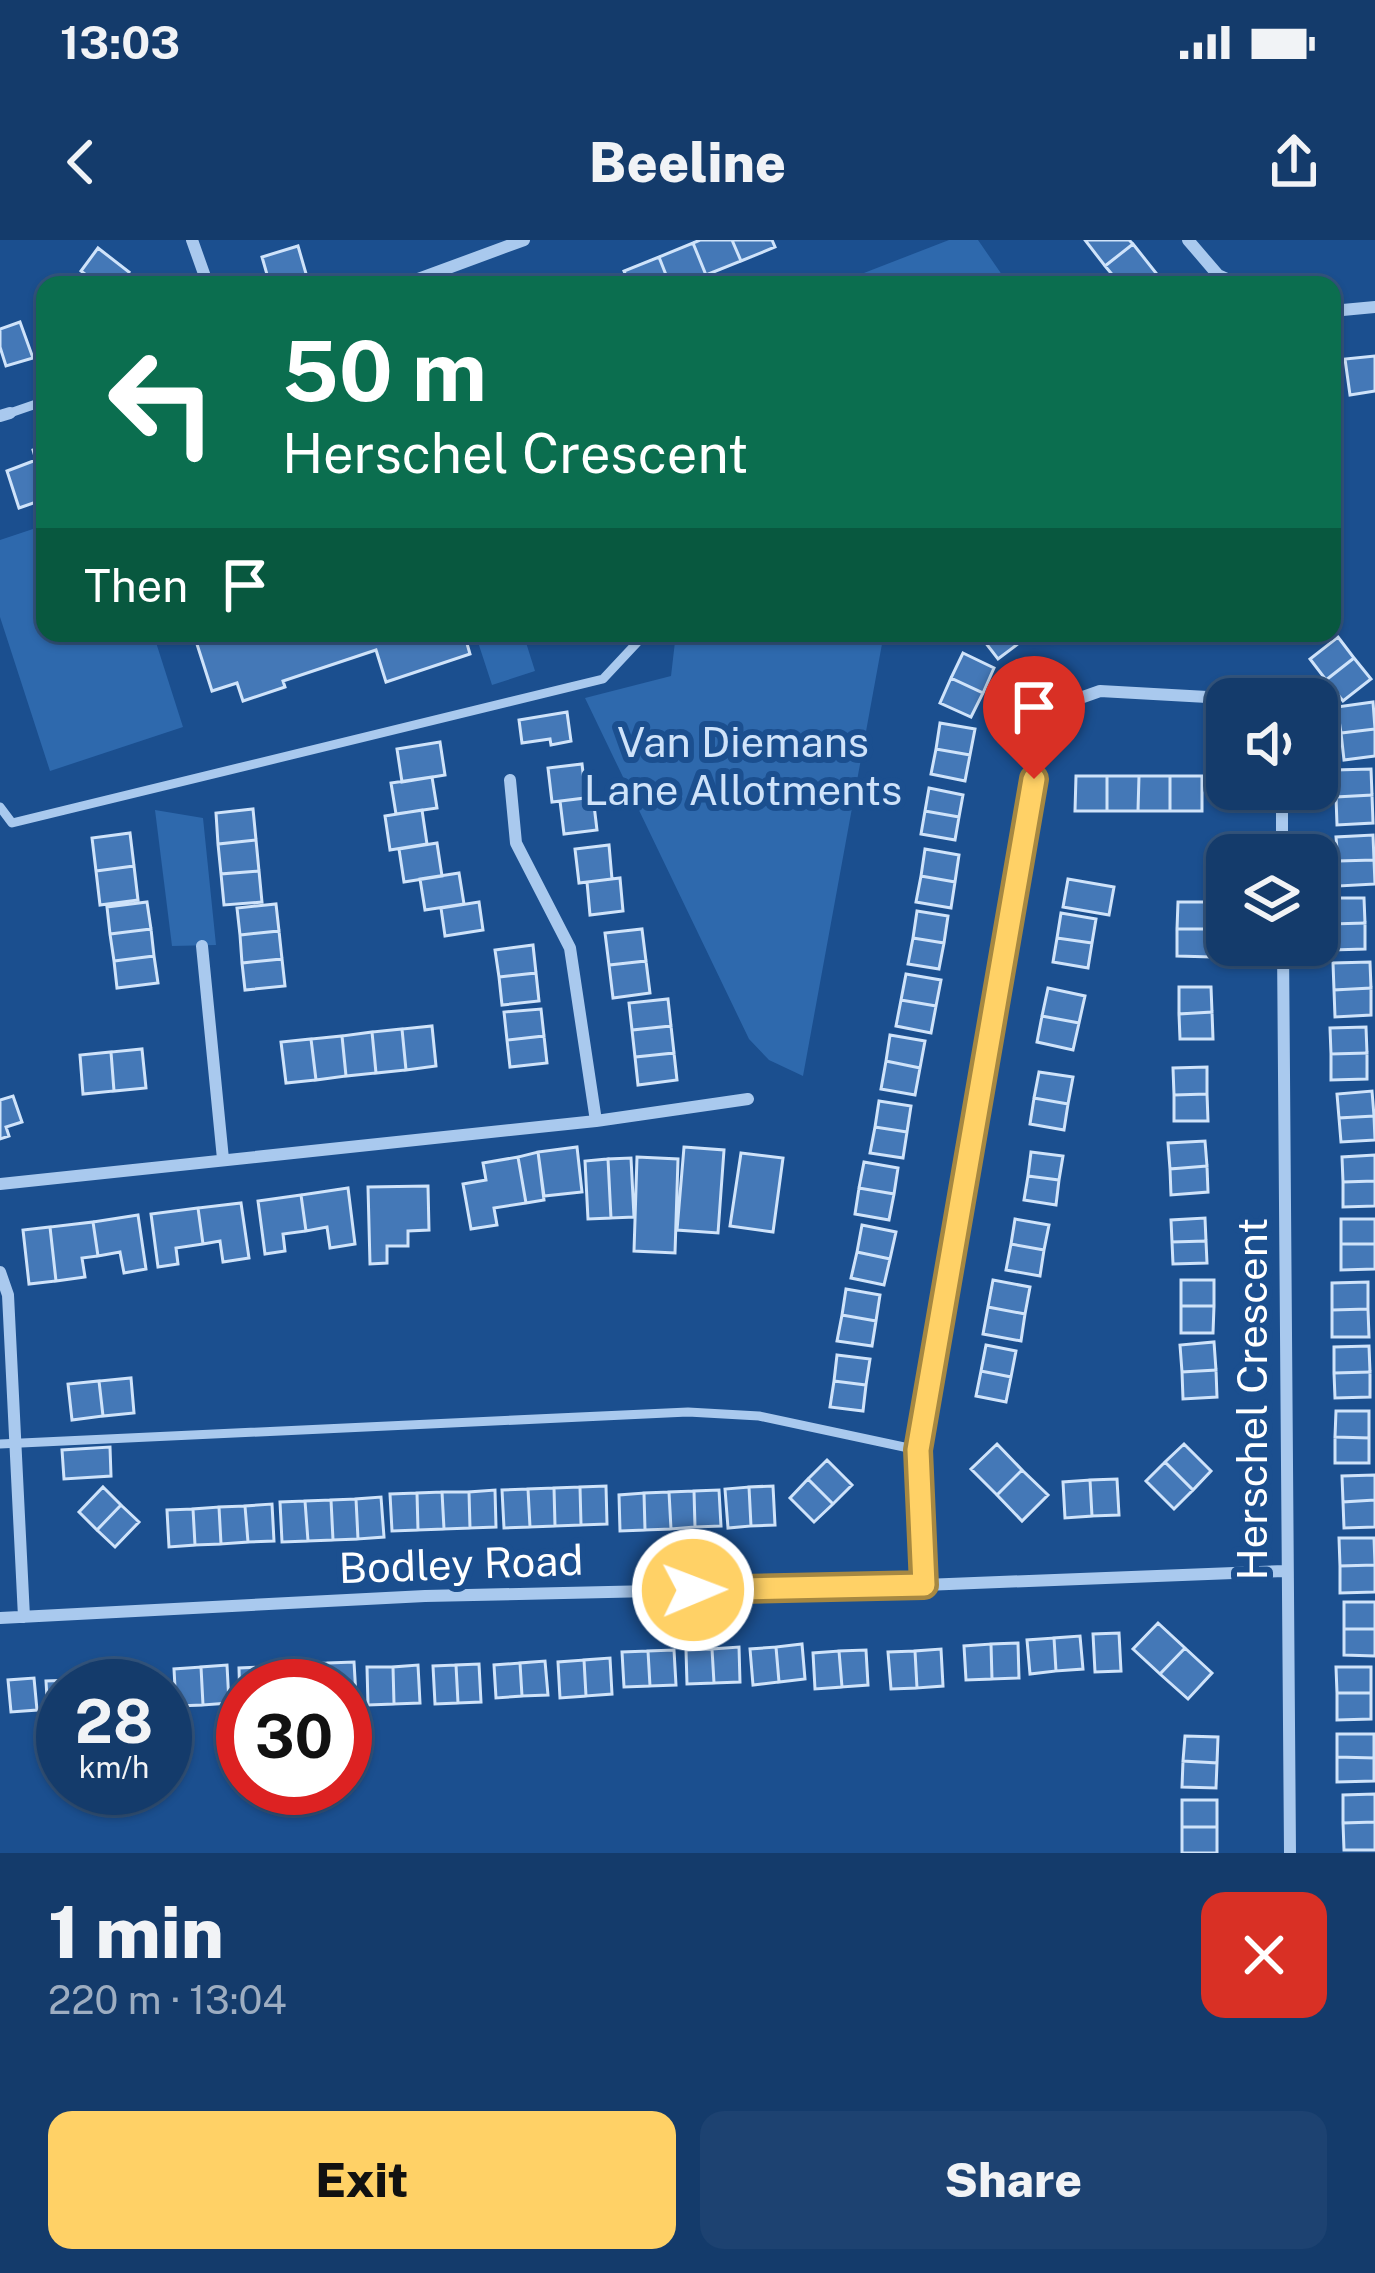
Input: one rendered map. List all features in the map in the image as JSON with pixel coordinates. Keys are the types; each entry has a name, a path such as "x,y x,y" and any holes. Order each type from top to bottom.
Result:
{"street":[{"path":"192,240 205,276"},
{"path":"426,276 524,240"},
{"path":"1188,240 1220,276"},
{"path":"1341,310 1375,307"},
{"path":"924,1585 918,1450 1042,735 1066,703 1100,691 1206,697"},
{"path":"510,780 516,843 570,948 596,1121"},
{"path":"202,946 223,1159"},
{"name":"Herschel Crescent","path":"1283,966 1290,1853"},
{"path":"0,1184 596,1121 748,1099"},
{"path":"0,1272 8,1295 24,1617"},
{"name":"Bodley Road","path":"0,1618 425,1596 1285,1571"}],"lane":[{"path":"5,414 36,403"},
{"path":"0,807 12,823 603,679 638,642"},
{"path":"0,1444 688,1412 759,1416 918,1450"}],"green space":[{"path":"949,240 978,240 1003,276 856,276"},
{"path":"36,528 36,642 156,642 183,727 50,771 0,617 0,540"},
{"path":"478,642 526,642 535,671 492,685"},
{"name":"Van Diemans Lane Allotments","path":"675,642 882,642 803,1076 769,1060 749,1039 585,698 671,676"},
{"path":"155,810 203,818 216,945 172,946"}],"building":[{"path":"732,240 741,261 706,275 693,243"},
{"path":"732,240 772,240 775,247 741,261"},
{"path":"1085,240 1129,240 1133,244 1105,266"},
{"path":"693,243 706,275 666,276 659,257"},
{"path":"1133,244 1156,273 1113,276 1105,266"},
{"path":"298,246 307,276 267,276 262,257"},
{"path":"98,248 129,272 126,276 87,276 81,271"},
{"path":"659,257 666,276 626,276 624,271"},
{"path":"20,322 33,358 6,366 0,329"},
{"path":"1375,356 1375,391 1350,395 1345,359"},
{"path":"36,460 36,502 19,508 7,471"},
{"path":"1341,641 1354,658 1324,678 1310,659 1332,642"},
{"path":"196,642 467,642 470,654 386,682 376,650 283,681 285,687 243,701 237,683 212,691"},
{"path":"985,642 1018,642 1019,643 998,659"},
{"path":"963,653 994,668 983,693 951,678"},
{"path":"1354,658 1371,679 1343,701 1338,678 1329,678"},
{"path":"951,678 983,693 971,717 940,703"},
{"path":"1373,702 1375,729 1341,733 1338,707"},
{"path":"567,712 571,741 522,743 519,720"},
{"path":"940,723 975,729 970,755 936,749"},
{"path":"1375,729 1375,756 1344,760 1341,733"},
{"path":"440,742 445,775 402,782 397,749"},
{"path":"936,749 970,755 965,781 931,774"},
{"path":"582,764 586,798 552,802 548,768"},
{"path":"1371,769 1372,795 1338,797 1338,770"},
{"path":"1076,776 1107,776 1107,811 1075,811"},
{"path":"1107,776 1139,776 1138,811 1107,811"},
{"path":"1139,776 1170,776 1170,811 1138,811"},
{"path":"1170,776 1202,776 1202,811 1170,811"},
{"path":"432,777 437,808 396,814 391,783"},
{"path":"929,788 963,795 959,817 925,811"},
{"path":"1372,795 1373,823 1337,825 1338,797"},
{"path":"593,797 597,830 564,834 560,801"},
{"path":"253,809 256,840 218,844 216,813"},
{"path":"422,810 427,844 390,850 385,816"},
{"path":"925,811 959,817 955,840 921,834"},
{"path":"130,833 134,866 96,871 92,838"},
{"path":"1373,835 1374,860 1338,861 1338,837"},
{"path":"256,840 259,871 221,874 218,844"},
{"path":"437,843 442,876 404,882 399,849"},
{"path":"609,845 612,879 579,883 575,849"},
{"path":"925,849 959,855 955,882 921,876"},
{"path":"1374,860 1375,884 1339,886 1338,861"},
{"path":"134,866 138,900 100,905 96,871"},
{"path":"259,871 262,902 224,905 221,874"},
{"path":"459,873 464,904 425,910 420,879"},
{"path":"921,876 955,882 951,908 916,902"},
{"path":"620,878 623,911 590,915 587,882"},
{"path":"1068,879 1114,887 1109,915 1063,907"},
{"path":"1338,898 1364,898 1365,923 1338,924"},
{"path":"147,902 151,929 110,934 107,907"},
{"path":"479,902 483,930 445,936 441,908"},
{"path":"1178,902 1206,902 1206,929 1177,929"},
{"path":"276,904 279,931 240,935 237,908"},
{"path":"917,911 948,916 944,943 913,938"},
{"path":"1061,913 1096,919 1092,943 1057,938"},
{"path":"1365,923 1365,949 1338,950 1338,924"},
{"path":"151,929 154,956 114,961 110,934"},
{"path":"642,929 646,961 609,965 605,933"},
{"path":"1177,929 1206,929 1206,957 1177,956"},
{"path":"279,931 282,959 242,963 240,935"},
{"path":"913,938 944,943 939,969 908,964"},
{"path":"1057,938 1092,943 1088,968 1053,962"},
{"path":"533,945 536,973 499,977 495,950"},
{"path":"154,956 158,983 117,988 114,961"},
{"path":"282,959 285,986 245,990 242,963"},
{"path":"646,961 650,993 613,998 609,965"},
{"path":"1370,962 1371,988 1334,990 1333,966"},
{"path":"536,973 539,1001 502,1005 499,977"},
{"path":"906,974 941,980 936,1006 901,1000"},
{"path":"1179,987 1211,987 1212,1012 1179,1014"},
{"path":"1048,988 1085,996 1079,1023 1042,1016"},
{"path":"1371,988 1371,1015 1335,1017 1334,990"},
{"path":"668,999 671,1026 632,1030 629,1003"},
{"path":"901,1000 936,1006 931,1033 896,1026"},
{"path":"541,1009 544,1036 507,1040 504,1012"},
{"path":"1212,1012 1213,1039 1180,1039 1179,1014"},
{"path":"1042,1016 1079,1023 1073,1050 1037,1042"},
{"path":"432,1026 436,1066 406,1070 402,1029"},
{"path":"671,1026 674,1053 635,1057 632,1030"},
{"path":"1366,1027 1367,1053 1331,1054 1330,1028"},
{"path":"402,1029 406,1070 376,1073 372,1032"},
{"path":"372,1032 376,1073 346,1076 342,1036"},
{"path":"890,1035 925,1041 920,1068 886,1061"},
{"path":"342,1036 346,1076 316,1080 311,1039"},
{"path":"544,1036 547,1063 510,1067 507,1040"},
{"path":"311,1039 316,1080 286,1083 281,1042"},
{"path":"142,1049 146,1088 114,1091 111,1052"},
{"path":"111,1052 114,1091 83,1094 80,1055"},
{"path":"674,1053 677,1080 638,1085 635,1057"},
{"path":"1367,1053 1367,1079 1331,1080 1331,1054"},
{"path":"886,1061 920,1068 915,1095 881,1089"},
{"path":"1207,1067 1207,1094 1174,1095 1173,1068"},
{"path":"1039,1072 1073,1077 1068,1104 1034,1098"},
{"path":"1372,1091 1374,1116 1339,1118 1337,1094"},
{"path":"1207,1094 1208,1121 1174,1121 1174,1095"},
{"path":"13,1096 22,1122 6,1127 9,1136 0,1139 0,1100"},
{"path":"1034,1098 1068,1104 1064,1130 1030,1124"},
{"path":"879,1101 911,1106 907,1132 875,1127"},
{"path":"1374,1116 1375,1140 1341,1142 1339,1118"},
{"path":"875,1127 907,1132 903,1158 870,1153"},
{"path":"1205,1141 1207,1166 1170,1169 1168,1143"},
{"path":"577,1147 582,1192 544,1196 538,1152"},
{"path":"684,1147 724,1150 718,1233 677,1230"},
{"path":"538,1152 544,1200 526,1203 518,1157"},
{"path":"1031,1152 1063,1156 1059,1180 1028,1176"},
{"path":"741,1153 783,1158 773,1232 730,1226"},
{"path":"1375,1155 1375,1181 1343,1182 1342,1157"},
{"path":"518,1157 526,1203 494,1208 497,1225 471,1229 463,1184 486,1180 483,1163"},
{"path":"637,1157 678,1159 675,1253 634,1251"},
{"path":"631,1158 634,1217 611,1218 608,1159"},
{"path":"608,1159 611,1218 588,1219 585,1161"},
{"path":"864,1162 898,1168 894,1194 859,1188"},
{"path":"1207,1166 1208,1192 1171,1195 1170,1169"},
{"path":"1028,1176 1059,1180 1056,1205 1024,1200"},
{"path":"1375,1181 1375,1206 1343,1207 1343,1182"},
{"path":"428,1186 429,1230 408,1231 408,1246 387,1246 387,1263 370,1264 368,1187"},
{"path":"348,1188 355,1244 330,1248 327,1227 306,1231 301,1195"},
{"path":"859,1188 894,1194 889,1220 855,1214"},
{"path":"301,1195 306,1231 283,1234 285,1251 265,1254 258,1201"},
{"path":"241,1203 249,1258 223,1262 220,1241 203,1244 198,1208"},
{"path":"198,1208 203,1244 176,1248 178,1264 158,1267 151,1214"},
{"path":"138,1215 146,1269 124,1273 120,1252 98,1256 93,1222"},
{"path":"1205,1218 1206,1241 1172,1242 1171,1220"},
{"path":"1015,1219 1049,1225 1044,1250 1011,1244"},
{"path":"1341,1219 1375,1219 1375,1244 1341,1244"},
{"path":"93,1222 98,1256 82,1258 85,1277 56,1281 50,1227"},
{"path":"862,1225 896,1232 890,1259 857,1252"},
{"path":"50,1227 56,1281 29,1284 23,1230"},
{"path":"1206,1241 1207,1263 1173,1264 1172,1242"},
{"path":"1011,1244 1044,1250 1040,1276 1006,1270"},
{"path":"1341,1244 1375,1244 1375,1269 1341,1270"},
{"path":"857,1252 890,1259 884,1285 851,1278"},
{"path":"993,1280 1030,1287 1025,1314 988,1307"},
{"path":"1181,1280 1214,1280 1214,1306 1181,1306"},
{"path":"1368,1282 1368,1309 1332,1310 1332,1283"},
{"path":"846,1289 880,1295 876,1321 842,1315"},
{"path":"1181,1306 1214,1306 1213,1333 1181,1333"},
{"path":"988,1307 1025,1314 1021,1341 983,1334"},
{"path":"1368,1309 1369,1337 1332,1337 1332,1310"},
{"path":"842,1315 876,1321 872,1346 837,1341"},
{"path":"1214,1342 1216,1370 1182,1372 1180,1345"},
{"path":"986,1345 1016,1351 1011,1377 981,1371"},
{"path":"1369,1346 1370,1372 1334,1373 1334,1347"},
{"path":"837,1355 870,1359 866,1385 834,1381"},
{"path":"1216,1370 1217,1397 1183,1399 1182,1372"},
{"path":"981,1371 1011,1377 1006,1402 976,1396"},
{"path":"1370,1372 1370,1397 1335,1398 1334,1373"},
{"path":"131,1378 134,1413 103,1416 99,1381"},
{"path":"99,1381 103,1416 72,1420 68,1384"},
{"path":"834,1381 866,1385 863,1411 830,1407"},
{"path":"1336,1411 1369,1411 1369,1438 1335,1437"},
{"path":"1335,1437 1369,1438 1369,1463 1335,1463"},
{"path":"997,1444 1022,1470 997,1495 971,1469"},
{"path":"1184,1444 1211,1471 1193,1490 1165,1462"},
{"path":"110,1447 111,1476 64,1479 62,1450"},
{"path":"827,1460 852,1485 833,1504 808,1479"},
{"path":"1165,1462 1193,1490 1174,1509 1146,1481"},
{"path":"1022,1470 1048,1495 1022,1521 997,1495"},
{"path":"1375,1475 1375,1500 1343,1502 1342,1476"},
{"path":"808,1479 833,1504 814,1522 790,1498"},
{"path":"1117,1479 1119,1515 1092,1516 1090,1480"},
{"path":"1090,1480 1092,1516 1065,1518 1063,1482"},
{"path":"606,1486 607,1524 581,1525 580,1487"},
{"path":"773,1486 775,1525 751,1526 749,1487"},
{"path":"103,1487 121,1505 97,1530 79,1512"},
{"path":"580,1487 581,1525 555,1526 554,1488"},
{"path":"749,1487 751,1526 728,1528 725,1489"},
{"path":"554,1488 555,1526 530,1527 528,1489"},
{"path":"528,1489 530,1527 504,1528 502,1490"},
{"path":"495,1490 496,1527 470,1528 469,1492"},
{"path":"719,1490 721,1526 695,1527 694,1491"},
{"path":"694,1491 695,1527 671,1529 669,1492"},
{"path":"442,1492 444,1529 418,1530 417,1493"},
{"path":"442,1492 469,1492 470,1528 444,1529"},
{"path":"669,1492 671,1529 645,1530 644,1493"},
{"path":"417,1493 418,1530 392,1531 390,1494"},
{"path":"644,1493 645,1530 620,1531 619,1495"},
{"path":"381,1497 384,1537 358,1539 356,1499"},
{"path":"356,1499 358,1539 333,1540 331,1500"},
{"path":"331,1500 333,1540 308,1541 305,1501"},
{"path":"1375,1500 1375,1527 1344,1528 1343,1502"},
{"path":"305,1501 308,1541 282,1542 280,1502"},
{"path":"272,1504 274,1541 248,1542 245,1506"},
{"path":"121,1505 139,1522 115,1547 97,1530"},
{"path":"245,1506 248,1542 221,1544 219,1507"},
{"path":"219,1507 221,1544 195,1545 193,1509"},
{"path":"193,1509 195,1545 169,1547 167,1510"},
{"path":"1339,1538 1374,1538 1375,1565 1340,1566"},
{"path":"1375,1565 1375,1592 1340,1593 1340,1566"},
{"path":"1344,1602 1375,1602 1375,1629 1344,1629"},
{"path":"1158,1623 1185,1648 1160,1674 1133,1649"},
{"path":"1344,1629 1375,1629 1375,1656 1344,1655"},
{"path":"1119,1633 1121,1671 1095,1672 1093,1634"},
{"path":"1080,1636 1083,1669 1056,1671 1054,1638"},
{"path":"1054,1638 1056,1671 1030,1674 1027,1640"},
{"path":"1018,1643 1019,1678 992,1679 991,1644"},
{"path":"802,1644 805,1679 779,1682 776,1647"},
{"path":"991,1644 992,1679 966,1680 964,1646"},
{"path":"739,1647 740,1682 714,1683 712,1649"},
{"path":"776,1647 779,1682 753,1685 750,1649"},
{"path":"1185,1648 1212,1673 1188,1699 1160,1674"},
{"path":"712,1649 714,1683 687,1684 686,1650"},
{"path":"941,1649 943,1686 917,1688 915,1651"},
{"path":"674,1650 676,1685 650,1686 648,1651"},
{"path":"866,1650 868,1685 842,1687 839,1651"},
{"path":"648,1651 650,1686 624,1687 622,1652"},
{"path":"839,1651 842,1687 815,1689 813,1653"},
{"path":"915,1651 917,1688 891,1689 888,1652"},
{"path":"610,1658 612,1694 586,1696 584,1660"},
{"path":"584,1660 586,1696 560,1698 558,1662"},
{"path":"545,1661 548,1695 522,1696 520,1663"},
{"path":"520,1663 522,1696 496,1698 494,1665"},
{"path":"479,1664 481,1702 458,1703 456,1665"},
{"path":"418,1665 420,1703 394,1704 393,1667"},
{"path":"456,1665 458,1703 435,1704 433,1666"},
{"path":"216,1666 216,1704 203,1705 201,1667"},
{"path":"201,1667 203,1705 192,1705 192,1668"},
{"path":"372,1667 393,1667 394,1704 372,1705"},
{"path":"1336,1667 1371,1667 1371,1693 1337,1693"},
{"path":"34,1678 36,1710 11,1712 8,1680"},
{"path":"1337,1693 1371,1693 1371,1719 1337,1720"},
{"path":"1337,1734 1374,1734 1374,1758 1337,1757"},
{"path":"1185,1736 1218,1737 1217,1763 1183,1761"},
{"path":"1337,1757 1374,1758 1374,1781 1337,1782"},
{"path":"1183,1761 1217,1763 1216,1788 1182,1787"},
{"path":"1375,1794 1375,1822 1343,1823 1343,1795"},
{"path":"1182,1800 1217,1800 1217,1827 1182,1827"},
{"path":"1375,1822 1375,1850 1344,1850 1343,1823"},
{"path":"1182,1827 1217,1827 1217,1853 1182,1853"}],"route":[{"path":"693,1590 924,1585 918,1450 1034,779"}]}
